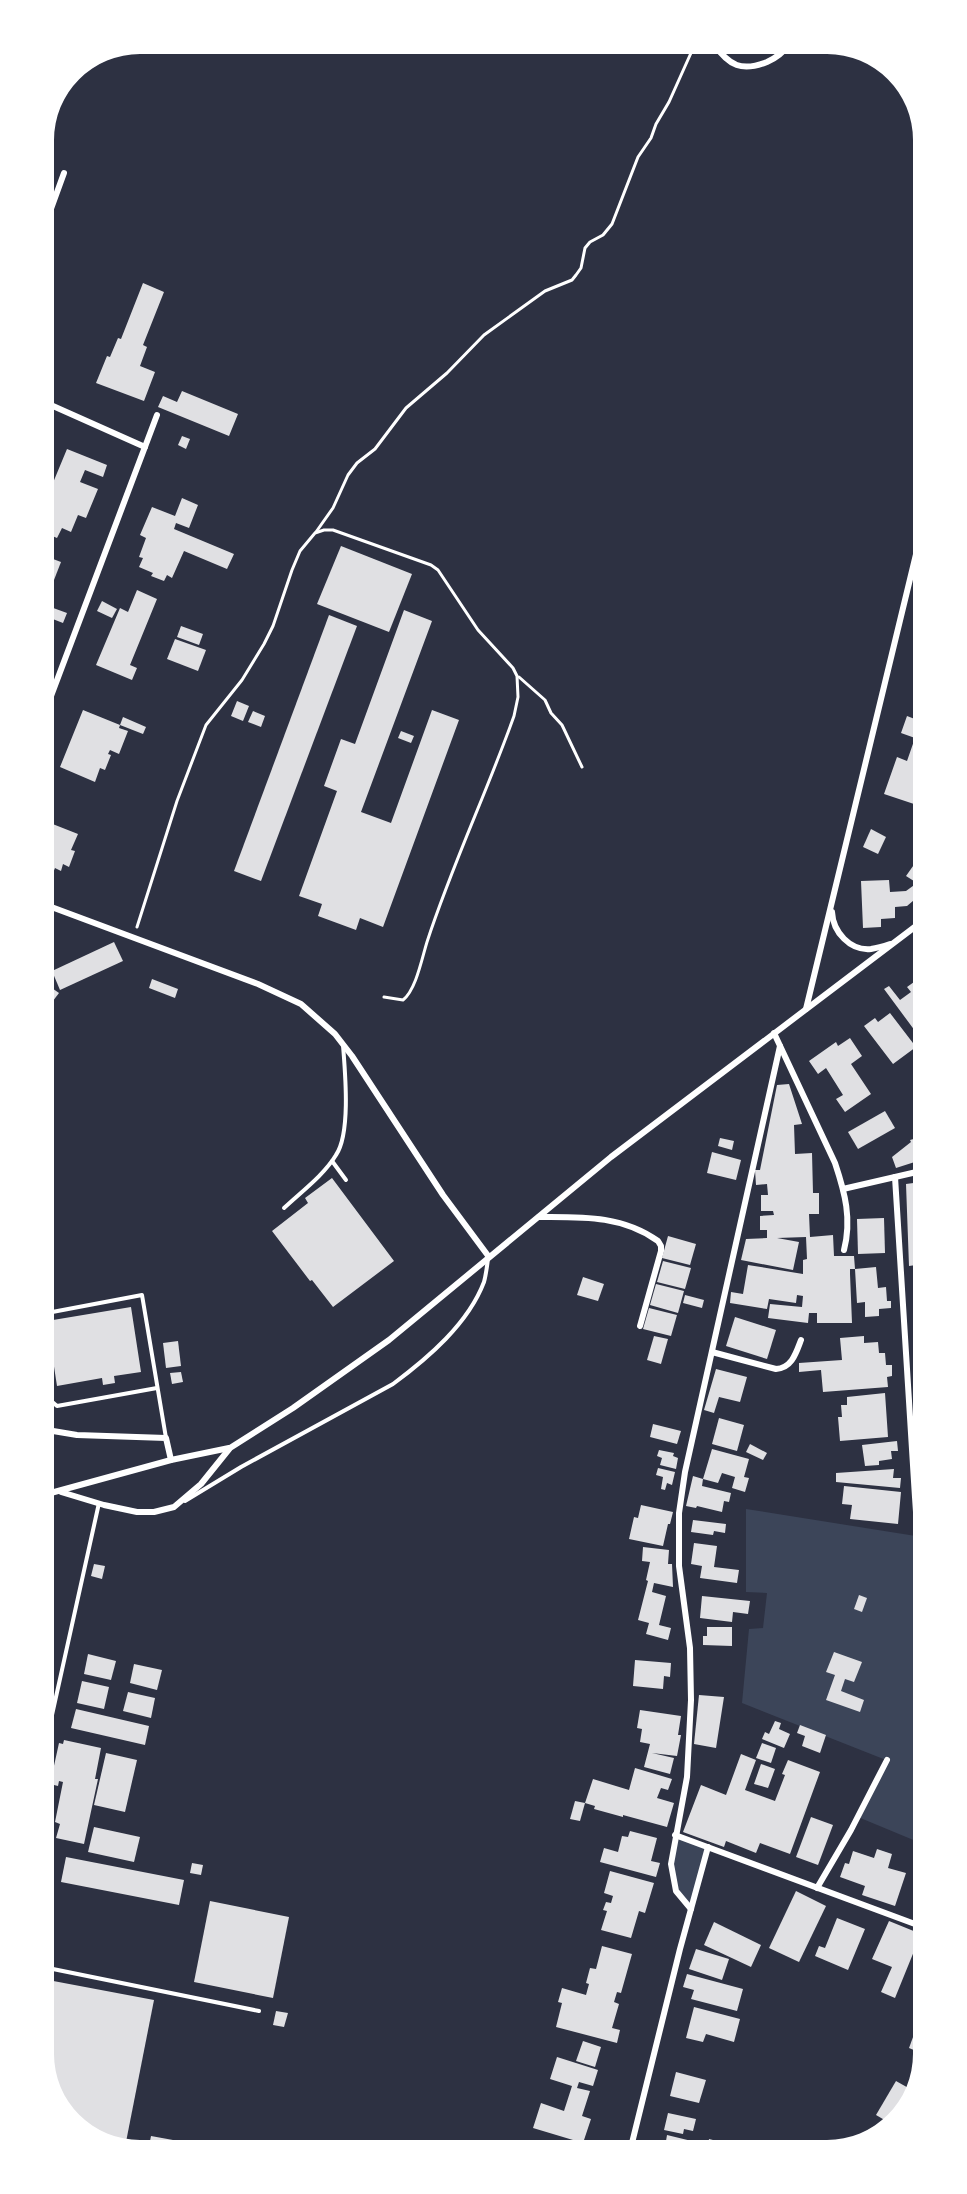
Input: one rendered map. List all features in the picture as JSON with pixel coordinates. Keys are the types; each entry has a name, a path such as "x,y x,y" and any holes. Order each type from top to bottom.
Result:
{"street":[{"path":"721,54 741,67 753,68 775,59 780,54"},
{"path":"54,200 64,172"},
{"path":"54,406 145,447"},
{"path":"54,688 157,416"},
{"path":"806,1010 913,571"},
{"path":"832,901 835,927 848,942 870,949 894,943"},
{"path":"54,908 288,996 316,1016 343,1044 443,1195 489,1257"},
{"path":"61,1492 137,1512 154,1512 174,1507 201,1484 230,1448 363,1359 611,1156 913,928"},
{"path":"774,1034 835,1163 849,1211 849,1234 844,1250"},
{"path":"691,1909 676,1891 672,1880 671,1858 687,1777 691,1691 690,1648 679,1566 679,1513 685,1472 780,1046"},
{"path":"843,1189 913,1173"},
{"path":"895,1177 913,1474"},
{"path":"538,1217 586,1216 610,1220 627,1224 658,1241 661,1251 640,1326"},
{"path":"712,1352 782,1369 794,1359 801,1340"},
{"path":"54,1431 77,1435 166,1438 171,1460"},
{"path":"54,1493 171,1460 230,1448"},
{"path":"817,1888 851,1830 886,1760"},
{"path":"675,1835 913,1923"},
{"path":"633,2140 708,1847"}],"lane":[{"path":"284,1208 337,1155 345,1113 343,1044"},
{"path":"332,1161 346,1180"},
{"path":"174,1507 393,1384 409,1372 458,1325 484,1281 489,1257"},
{"path":"54,1312 142,1295 166,1438"},
{"path":"54,1403 57,1406 157,1388"},
{"path":"54,1706 99,1503"},
{"path":"54,1969 259,2011"}],"path":[{"path":"134,938 177,801 200,738 213,715 242,680 264,644 273,626 300,551 333,508 348,475 357,463 375,449 406,408 484,335 545,291 572,280 581,268 585,248 590,242 603,236 612,224 638,157 669,102 691,54"},
{"path":"315,533 333,530 431,565 438,570 478,630 513,668 517,676 544,700 561,725 582,766"},
{"path":"384,997 403,1000 408,996 418,972 442,896 514,716 518,698 517,676"}],"shaded area":[{"path":"746,1509 913,1536 913,1840 858,1817 886,1760 742,1703 749,1629 763,1628 767,1593 746,1592"},
{"path":"675,1835 708,1847 691,1909 672,1880"}],"building":[{"path":"143,283 164,292 143,345 147,347 140,366 155,372 144,401 96,383 107,356 110,357 118,338 121,339"},
{"path":"182,391 238,414 229,436 158,407 163,396 177,402"},
{"path":"182,436 190,439 186,449 178,445"},
{"path":"67,449 107,465 103,477 85,470 80,482 98,489 86,518 78,515 71,532 62,528 57,538 54,537 54,480"},
{"path":"182,498 198,505 189,528 176,523 174,529 234,554 227,569 184,551 172,578 167,575 164,581 151,576 153,573 139,567 143,558 139,557 146,538 140,535 152,507 175,516"},
{"path":"341,546 412,574 389,632 317,604"},
{"path":"54,559 61,562 54,580"},
{"path":"137,590 157,599 130,665 137,668 132,680 96,665 120,608 128,612"},
{"path":"102,601 117,609 112,618 97,611"},
{"path":"54,608 67,613 63,623 54,620"},
{"path":"404,610 432,621 361,812 391,823 432,710 459,720 383,927 360,918 356,930 318,916 322,904 299,896 337,791 324,786 341,739 355,744"},
{"path":"329,615 357,626 261,881 234,871"},
{"path":"181,626 203,634 199,645 177,637"},
{"path":"175,639 206,650 198,671 167,659"},
{"path":"237,701 249,706 243,721 231,716"},
{"path":"83,710 120,725 119,728 128,731 119,754 110,750 108,754 111,755 105,770 100,768 95,782 60,767"},
{"path":"253,711 265,716 261,727 248,722"},
{"path":"907,716 913,718 913,737 901,733"},
{"path":"123,717 146,727 143,734 120,725"},
{"path":"401,731 414,736 411,743 398,738"},
{"path":"913,744 913,804 884,794 897,757 907,761"},
{"path":"54,825 78,834 71,850 75,851 69,867 63,864 61,871 55,868 54,870"},
{"path":"871,829 886,837 878,854 863,847"},
{"path":"913,866 913,880 906,876"},
{"path":"889,880 890,892 906,891 913,886 913,901 907,906 895,907 895,918 881,919 881,927 863,928 861,881"},
{"path":"114,942 123,961 60,990 54,970"},
{"path":"152,979 178,989 175,998 149,988"},
{"path":"913,983 913,1028 884,989 889,986 900,1000 911,992 907,987"},
{"path":"54,990 59,993 54,1000"},
{"path":"890,1013 913,1043 913,1049 893,1064 864,1026 875,1018 878,1022"},
{"path":"850,1038 862,1056 851,1064 871,1094 845,1112 836,1099 843,1095 826,1068 818,1074 809,1061 836,1042 838,1046"},
{"path":"789,1084 802,1124 794,1125 795,1154 812,1153 813,1193 819,1193 819,1214 809,1214 810,1237 833,1235 834,1256 854,1256 855,1269 850,1269 852,1323 817,1323 817,1313 809,1313 808,1323 768,1318 770,1304 802,1307 803,1296 797,1295 796,1303 769,1299 767,1309 730,1303 731,1292 743,1294 748,1265 803,1274 803,1260 807,1259 806,1237 777,1238 799,1242 793,1270 741,1260 746,1239 767,1238 767,1230 760,1230 760,1216 774,1215 773,1211 761,1211 761,1195 768,1195 767,1184 756,1185 755,1170 760,1170 777,1085"},
{"path":"885,1111 895,1128 858,1149 848,1132"},
{"path":"720,1138 734,1141 732,1150 718,1146"},
{"path":"913,1139 913,1163 896,1168 892,1157 911,1142 910,1140"},
{"path":"712,1152 741,1160 736,1180 707,1173"},
{"path":"332,1178 394,1261 333,1307 272,1231 308,1203 305,1198"},
{"path":"913,1183 913,1265 909,1266 906,1184"},
{"path":"884,1218 885,1253 858,1254 857,1219"},
{"path":"668,1236 696,1244 690,1265 662,1258"},
{"path":"663,1261 691,1268 685,1289 657,1282"},
{"path":"876,1267 878,1288 886,1287 887,1301 891,1301 891,1308 879,1309 879,1316 865,1317 865,1302 857,1303 855,1269"},
{"path":"583,1277 604,1284 598,1301 577,1295"},
{"path":"656,1284 684,1291 678,1313 650,1305"},
{"path":"685,1295 704,1300 702,1308 683,1303"},
{"path":"131,1307 141,1372 114,1376 115,1383 103,1385 102,1378 57,1386 54,1366 54,1320"},
{"path":"649,1308 677,1315 671,1336 643,1329"},
{"path":"735,1317 776,1330 767,1359 726,1346"},
{"path":"654,1336 668,1339 661,1364 647,1360"},
{"path":"864,1336 864,1343 878,1342 879,1353 885,1353 886,1365 892,1365 892,1376 887,1377 888,1387 823,1392 821,1370 799,1372 799,1363 842,1360 840,1338"},
{"path":"178,1341 181,1366 166,1368 163,1343"},
{"path":"716,1369 747,1377 740,1402 719,1397 714,1413 704,1410"},
{"path":"181,1372 183,1382 172,1384 170,1373"},
{"path":"885,1393 888,1437 840,1441 838,1417 842,1417 841,1405 847,1405 847,1397"},
{"path":"719,1418 744,1425 737,1451 712,1444"},
{"path":"653,1424 681,1431 677,1444 650,1437"},
{"path":"897,1441 898,1451 891,1451 892,1459 879,1461 879,1465 865,1466 862,1445"},
{"path":"750,1444 767,1453 763,1460 746,1452"},
{"path":"712,1449 749,1459 744,1477 749,1478 745,1492 732,1488 735,1477 722,1473 718,1483 703,1479"},
{"path":"659,1450 674,1453 673,1456 678,1458 676,1469 660,1465 662,1458 657,1456"},
{"path":"658,1468 675,1472 672,1485 667,1483 665,1490 661,1489 663,1477 656,1475"},
{"path":"894,1469 893,1478 901,1478 900,1488 836,1482 836,1473"},
{"path":"693,1476 703,1479 702,1486 731,1493 729,1502 724,1501 722,1512 697,1506 696,1508 686,1506"},
{"path":"844,1486 901,1492 898,1524 850,1519 852,1505 842,1504"},
{"path":"641,1505 673,1512 663,1546 629,1539 634,1517 638,1518"},
{"path":"693,1520 726,1524 725,1533 714,1531 713,1535 691,1532"},
{"path":"694,1543 717,1546 714,1567 739,1570 737,1583 700,1578 702,1566 691,1564"},
{"path":"643,1547 669,1550 668,1564 672,1564 673,1587 654,1583 652,1592 666,1596 659,1625 671,1628 668,1640 646,1634 649,1623 638,1620 648,1581 646,1580 650,1562 642,1561"},
{"path":"94,1564 105,1566 102,1579 91,1576"},
{"path":"859,1595 867,1598 862,1612 854,1609"},
{"path":"702,1596 750,1601 748,1614 733,1612 732,1622 700,1618"},
{"path":"707,1627 732,1627 732,1646 703,1645 703,1636 707,1636"},
{"path":"834,1652 862,1662 854,1682 845,1679 841,1691 864,1700 860,1712 826,1700 835,1675 826,1672"},
{"path":"88,1654 116,1661 111,1680 84,1674"},
{"path":"635,1660 671,1663 670,1677 664,1676 663,1689 633,1686"},
{"path":"134,1664 162,1670 157,1690 130,1683"},
{"path":"82,1681 109,1687 104,1709 77,1703"},
{"path":"128,1692 155,1698 151,1718 123,1711"},
{"path":"699,1695 724,1697 716,1748 694,1744"},
{"path":"76,1709 149,1726 145,1745 71,1728"},
{"path":"640,1710 681,1716 678,1735 681,1735 677,1756 652,1753 674,1758 670,1774 644,1767 650,1744 640,1742 642,1729 637,1728"},
{"path":"775,1721 781,1723 779,1729 790,1734 784,1748 762,1739 765,1732 769,1734"},
{"path":"800,1725 826,1735 820,1753 802,1746 805,1736 797,1733"},
{"path":"64,1740 101,1748 95,1779 98,1779 84,1844 56,1838 60,1824 55,1822 63,1782 59,1781 58,1786 54,1785 54,1766 59,1743 63,1744"},
{"path":"762,1743 776,1748 771,1763 756,1758"},
{"path":"106,1753 137,1760 125,1812 94,1805"},
{"path":"741,1754 756,1760 745,1790 775,1801 788,1760 820,1772 790,1854 760,1843 756,1853 726,1841 724,1847 683,1832 701,1785 726,1795"},
{"path":"761,1764 775,1769 768,1788 754,1784"},
{"path":"635,1768 672,1779 668,1790 661,1788 657,1798 674,1803 667,1827 594,1809 595,1806 585,1803 593,1779 629,1790"},
{"path":"575,1801 585,1803 580,1821 570,1819"},
{"path":"811,1817 833,1825 818,1865 796,1857"},
{"path":"94,1827 140,1837 134,1862 88,1852"},
{"path":"630,1831 657,1838 651,1861 660,1863 656,1877 600,1862 604,1848 618,1852 622,1836 628,1837"},
{"path":"877,1849 892,1854 888,1868 906,1873 895,1906 862,1895 865,1886 840,1877 845,1863 849,1864 853,1851 874,1858"},
{"path":"66,1857 184,1880 179,1905 61,1882"},
{"path":"192,1863 203,1865 201,1875 190,1873"},
{"path":"610,1871 654,1883 645,1913 639,1911 631,1938 601,1930 607,1911 603,1910 606,1902 611,1903 613,1896 604,1893"},
{"path":"796,1891 826,1906 799,1962 769,1948"},
{"path":"210,1901 289,1917 273,1998 194,1982"},
{"path":"837,1918 865,1929 848,1970 815,1956 819,1946 825,1948"},
{"path":"889,1921 913,1931 913,1954 895,1998 881,1992 892,1967 872,1959"},
{"path":"714,1922 761,1945 751,1967 704,1945"},
{"path":"602,1946 632,1954 621,1993 617,1992 614,2002 619,2004 612,2028 620,2030 617,2043 556,2027 562,2003 558,2002 562,1988 586,1995 590,1968 596,1969"},
{"path":"696,1949 729,1959 722,1980 689,1969"},
{"path":"687,1974 743,1989 737,2011 691,1999 694,1990 683,1987"},
{"path":"54,1981 154,2000 127,2139 118,2137 97,2128 79,2115 59,2082 54,2054"},
{"path":"694,2007 740,2019 734,2042 706,2034 703,2042 686,2038"},
{"path":"276,2011 288,2013 284,2027 273,2025"},
{"path":"913,2037 913,2050 909,2048"},
{"path":"583,2041 601,2047 595,2067 576,2061"},
{"path":"557,2057 598,2070 593,2086 579,2082 577,2088 590,2091 582,2116 591,2119 584,2140 573,2140 533,2128 541,2103 564,2111 572,2086 550,2079"},
{"path":"676,2072 706,2080 699,2103 670,2096"},
{"path":"896,2081 906,2087 899,2102 888,2115 883,2119 876,2115"},
{"path":"668,2113 696,2119 693,2131 684,2129 683,2134 664,2130"},
{"path":"667,2135 688,2140 666,2140"},
{"path":"151,2136 173,2140 150,2140"}]}
